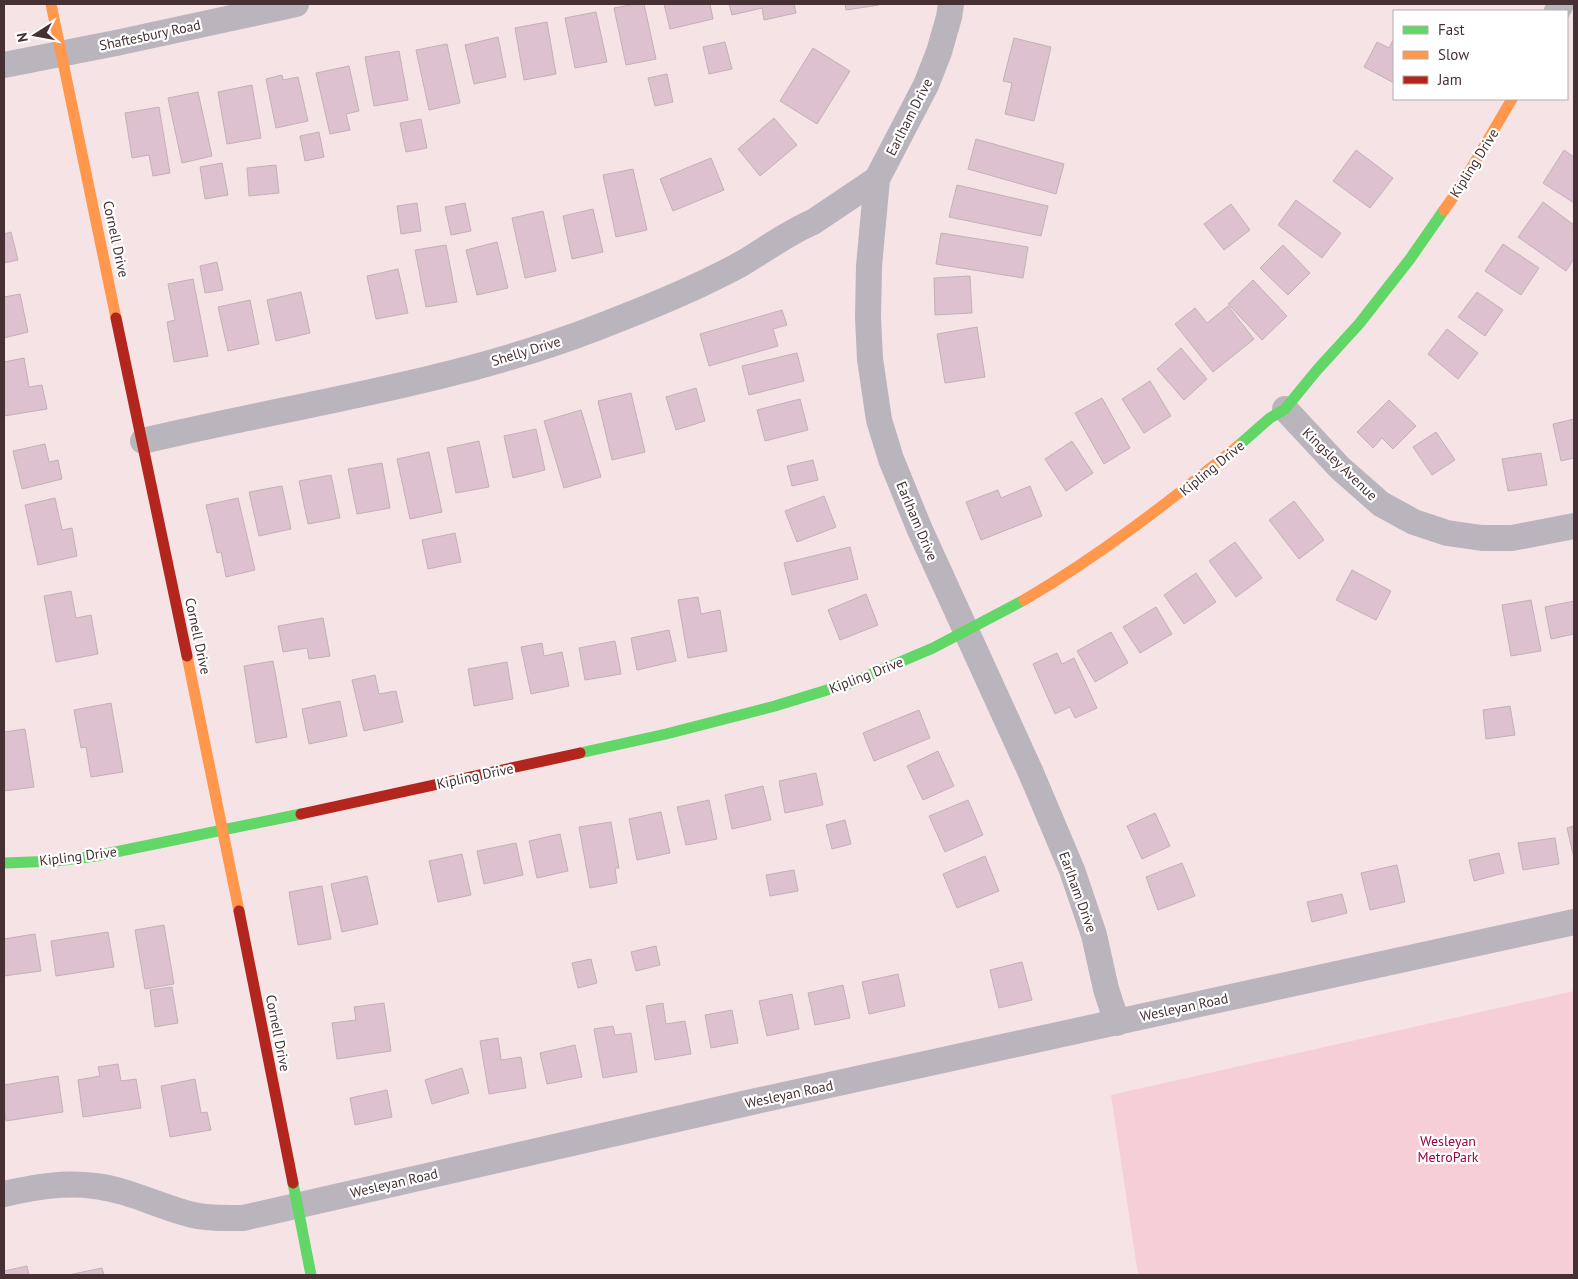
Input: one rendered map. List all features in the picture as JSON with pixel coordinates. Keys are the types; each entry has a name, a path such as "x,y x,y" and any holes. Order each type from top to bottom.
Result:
{"street":[{"name":"Cornell Drive","path":"51,4 223,830 310,1275"},
{"name":"Shaftesbury Road","path":"4,65 296,4"},
{"name":"Earlham Drive","path":"951,4 939,52 926,85 877,179 869,266 868,318 870,359 880,420 891,459 920,530 1031,773 1072,870 1094,935 1106,989 1117,1022"},
{"name":"Kipling Drive","path":"4,863 56,861 96,856 666,734 775,706 853,682 933,648 1000,614 1060,579 1107,548 1164,506 1270,418 1285,409 1359,324 1410,259 1459,189 1511,100"},
{"name":"Shelly Drive","path":"143,441 450,374 545,346 666,300 740,264 813,222 877,179"},
{"name":"Kingsley Avenue","path":"1285,409 1340,468 1367,492 1381,504 1414,522 1447,533 1482,538 1512,538 1574,526"},
{"name":"Wesleyan Road","path":"4,1194 58,1185 95,1186 133,1194 192,1215 209,1218 243,1218 737,1106 1574,922"}],"green space":[{"name":"Wesleyan MetroPark","path":"1574,991 1574,1275 1138,1275 1111,1095"}],"building":[{"path":"644,4 656,59 626,65 614,8"},
{"path":"664,4 710,4 713,19 670,29"},
{"path":"729,4 794,4 796,13 764,20 762,8 732,15"},
{"path":"845,4 879,4 879,5 846,10"},
{"path":"596,12 607,62 575,68 565,18"},
{"path":"547,22 556,74 524,80 515,28"},
{"path":"498,37 506,77 474,84 465,45"},
{"path":"1014,38 1051,47 1034,121 1005,114 1012,83 1003,81"},
{"path":"1393,40 1393,82 1364,67 1377,42 1389,48"},
{"path":"725,42 732,69 709,74 703,47"},
{"path":"447,44 460,103 429,110 416,50"},
{"path":"813,48 850,71 817,124 780,101"},
{"path":"399,51 408,100 374,106 365,57"},
{"path":"349,66 359,111 346,114 350,130 330,134 316,73"},
{"path":"667,74 673,102 655,106 648,78"},
{"path":"282,75 283,80 298,77 308,121 276,128 266,79"},
{"path":"252,85 261,138 227,144 218,92"},
{"path":"198,92 212,156 182,163 168,98"},
{"path":"159,107 170,173 153,176 149,155 132,158 125,113"},
{"path":"774,118 797,145 760,176 738,149"},
{"path":"421,119 427,148 406,152 400,123"},
{"path":"319,132 324,157 305,161 300,136"},
{"path":"976,139 1064,164 1056,194 968,169"},
{"path":"1356,150 1393,178 1370,208 1333,181"},
{"path":"1564,150 1574,157 1574,203 1543,183"},
{"path":"711,158 724,190 673,211 660,179"},
{"path":"222,163 228,195 205,199 200,167"},
{"path":"276,165 279,193 249,196 247,168"},
{"path":"633,169 647,230 616,237 603,175"},
{"path":"957,185 1048,206 1041,236 949,217"},
{"path":"1296,200 1341,233 1322,258 1278,225"},
{"path":"1543,202 1574,225 1574,259 1566,271 1518,237"},
{"path":"417,203 421,231 401,234 397,206"},
{"path":"465,203 471,231 451,235 445,207"},
{"path":"1231,204 1250,230 1224,250 1204,224"},
{"path":"593,209 603,252 572,259 563,216"},
{"path":"543,211 556,271 525,278 512,218"},
{"path":"11,232 18,260 4,263 4,234"},
{"path":"941,233 1028,247 1023,278 936,264"},
{"path":"497,242 508,288 477,295 466,250"},
{"path":"1503,244 1539,268 1521,295 1485,271"},
{"path":"446,245 457,302 426,307 415,250"},
{"path":"1283,245 1310,273 1288,295 1260,268"},
{"path":"217,262 223,290 205,293 200,266"},
{"path":"398,269 408,313 376,319 367,276"},
{"path":"970,276 972,313 935,315 934,278"},
{"path":"193,279 208,356 174,362 167,322 175,320 168,284"},
{"path":"1253,280 1287,316 1262,340 1228,304"},
{"path":"301,292 310,333 276,341 267,300"},
{"path":"1477,292 1503,310 1485,336 1458,317"},
{"path":"20,294 28,332 4,338 4,297"},
{"path":"250,300 259,344 228,351 218,307"},
{"path":"1228,306 1254,339 1213,372 1175,324 1195,308 1207,323"},
{"path":"782,310 787,325 773,329 778,346 709,366 700,334"},
{"path":"977,327 985,377 945,383 937,334"},
{"path":"1447,329 1478,353 1458,379 1428,354"},
{"path":"1181,348 1207,379 1184,400 1157,369"},
{"path":"797,353 804,381 749,395 742,366"},
{"path":"24,358 29,387 42,385 47,409 4,416 4,362"},
{"path":"1150,381 1171,416 1144,433 1122,399"},
{"path":"696,388 705,421 676,430 666,397"},
{"path":"631,393 645,452 612,460 598,401"},
{"path":"1102,398 1130,448 1104,464 1075,413"},
{"path":"800,399 808,430 765,441 757,410"},
{"path":"1389,400 1416,426 1393,449 1382,438 1373,448 1357,432"},
{"path":"581,410 601,477 564,488 544,421"},
{"path":"1574,419 1574,458 1561,461 1553,424"},
{"path":"536,429 545,470 513,478 504,436"},
{"path":"1436,432 1455,460 1432,475 1413,447"},
{"path":"479,441 489,487 456,493 447,448"},
{"path":"1072,441 1093,473 1066,491 1045,459"},
{"path":"45,444 49,462 58,460 62,479 22,489 13,451"},
{"path":"429,452 442,512 410,519 397,459"},
{"path":"1541,453 1547,485 1508,491 1502,459"},
{"path":"813,460 818,480 792,486 787,466"},
{"path":"382,463 390,508 357,514 348,469"},
{"path":"331,475 340,518 308,524 299,481"},
{"path":"282,486 291,529 259,536 249,492"},
{"path":"1030,486 1042,516 981,540 966,502 998,490 1001,498"},
{"path":"824,496 836,527 797,542 785,511"},
{"path":"55,498 62,530 72,528 77,556 38,565 25,505"},
{"path":"238,498 255,570 226,577 221,552 217,553 206,505"},
{"path":"1294,501 1324,540 1299,559 1269,520"},
{"path":"455,533 461,562 428,569 422,540"},
{"path":"1235,542 1262,578 1236,597 1209,561"},
{"path":"850,547 858,579 792,595 784,563"},
{"path":"1352,570 1391,591 1376,620 1336,600"},
{"path":"1196,573 1216,602 1184,624 1164,595"},
{"path":"71,591 76,618 91,615 98,654 56,662 44,596"},
{"path":"866,594 878,625 840,640 828,610"},
{"path":"698,597 701,614 720,610 727,651 688,658 678,600"},
{"path":"1531,600 1541,651 1511,656 1502,605"},
{"path":"1574,601 1574,634 1551,639 1545,607"},
{"path":"1156,607 1172,634 1140,653 1123,627"},
{"path":"323,618 330,656 309,659 307,648 283,652 278,626"},
{"path":"669,630 676,661 637,670 631,638"},
{"path":"1111,632 1128,663 1095,682 1077,651"},
{"path":"615,641 621,674 585,680 579,648"},
{"path":"542,643 544,656 562,652 569,686 531,694 521,647"},
{"path":"1057,653 1062,664 1074,658 1097,708 1075,718 1070,707 1055,714 1033,664"},
{"path":"273,661 287,737 256,743 244,666"},
{"path":"507,662 513,699 474,706 468,669"},
{"path":"375,675 379,694 396,691 403,722 364,731 352,680"},
{"path":"340,701 347,736 309,744 302,709"},
{"path":"111,703 123,772 91,777 86,747 81,748 74,710"},
{"path":"1510,706 1515,735 1486,739 1483,710"},
{"path":"919,710 930,738 874,761 863,733"},
{"path":"25,729 34,787 4,791 4,732"},
{"path":"938,751 954,786 923,800 907,766"},
{"path":"816,773 823,805 785,813 779,781"},
{"path":"763,786 771,820 732,829 725,795"},
{"path":"709,800 717,839 686,845 677,807"},
{"path":"968,800 983,835 945,852 929,816"},
{"path":"661,812 670,853 637,860 629,819"},
{"path":"1155,813 1170,846 1142,859 1127,826"},
{"path":"845,820 851,844 832,849 826,825"},
{"path":"611,822 619,868 615,868 617,883 590,888 579,827"},
{"path":"1574,826 1574,858 1567,828"},
{"path":"560,834 568,871 537,878 529,841"},
{"path":"1555,838 1559,864 1523,870 1518,843"},
{"path":"516,843 523,875 484,884 477,851"},
{"path":"1499,853 1504,873 1474,881 1469,860"},
{"path":"462,854 471,895 438,902 429,861"},
{"path":"985,856 999,891 957,908 943,874"},
{"path":"1182,863 1195,896 1158,910 1146,877"},
{"path":"1397,865 1405,902 1370,910 1361,873"},
{"path":"794,870 798,891 770,896 766,875"},
{"path":"367,876 378,924 342,932 331,884"},
{"path":"322,886 331,939 298,945 289,892"},
{"path":"1342,894 1347,913 1312,922 1307,902"},
{"path":"164,925 174,984 145,989 135,930"},
{"path":"108,932 114,967 56,976 51,941"},
{"path":"35,934 41,971 4,976 4,939"},
{"path":"656,946 660,965 636,971 631,952"},
{"path":"591,959 597,983 578,988 572,963"},
{"path":"1022,962 1032,1000 999,1008 990,970"},
{"path":"898,974 905,1006 869,1014 862,982"},
{"path":"843,985 850,1018 815,1025 808,993"},
{"path":"172,987 178,1023 155,1027 150,990"},
{"path":"792,994 799,1029 767,1036 759,1001"},
{"path":"384,1003 391,1051 337,1059 332,1023 356,1020 354,1007"},
{"path":"663,1003 666,1024 685,1021 691,1054 655,1060 646,1006"},
{"path":"732,1010 738,1043 711,1048 705,1015"},
{"path":"613,1026 615,1035 631,1033 637,1072 603,1078 594,1029"},
{"path":"498,1038 501,1060 521,1057 526,1088 489,1094 480,1041"},
{"path":"575,1045 582,1077 547,1084 540,1053"},
{"path":"118,1064 121,1081 136,1079 141,1108 83,1117 78,1080 100,1076 98,1067"},
{"path":"462,1068 469,1093 432,1104 425,1080"},
{"path":"58,1076 63,1112 6,1121 4,1085"},
{"path":"195,1079 201,1113 207,1112 211,1130 170,1137 161,1086"},
{"path":"387,1090 392,1117 355,1125 350,1098"},
{"path":"27,1266 29,1275 4,1275 4,1271"},
{"path":"102,1268 104,1275 68,1275"}],"traffic: fast":[{"path":"1238,446 1270,418 1285,409 1359,324 1410,259 1444,210"},
{"path":"580,753 666,734 775,706 853,682 933,648 1024,600"},
{"path":"4,863 56,861 96,856 301,814"},
{"path":"293,1183 311,1275"}],"traffic: slow":[{"path":"51,4 116,318"},
{"path":"1444,210 1459,189 1511,100"},
{"path":"1024,600 1053,583 1134,527 1238,446"},
{"path":"187,656 239,911"}],"traffic: jam":[{"path":"116,318 187,656"},
{"path":"301,814 580,753"},
{"path":"239,911 293,1183"}]}
